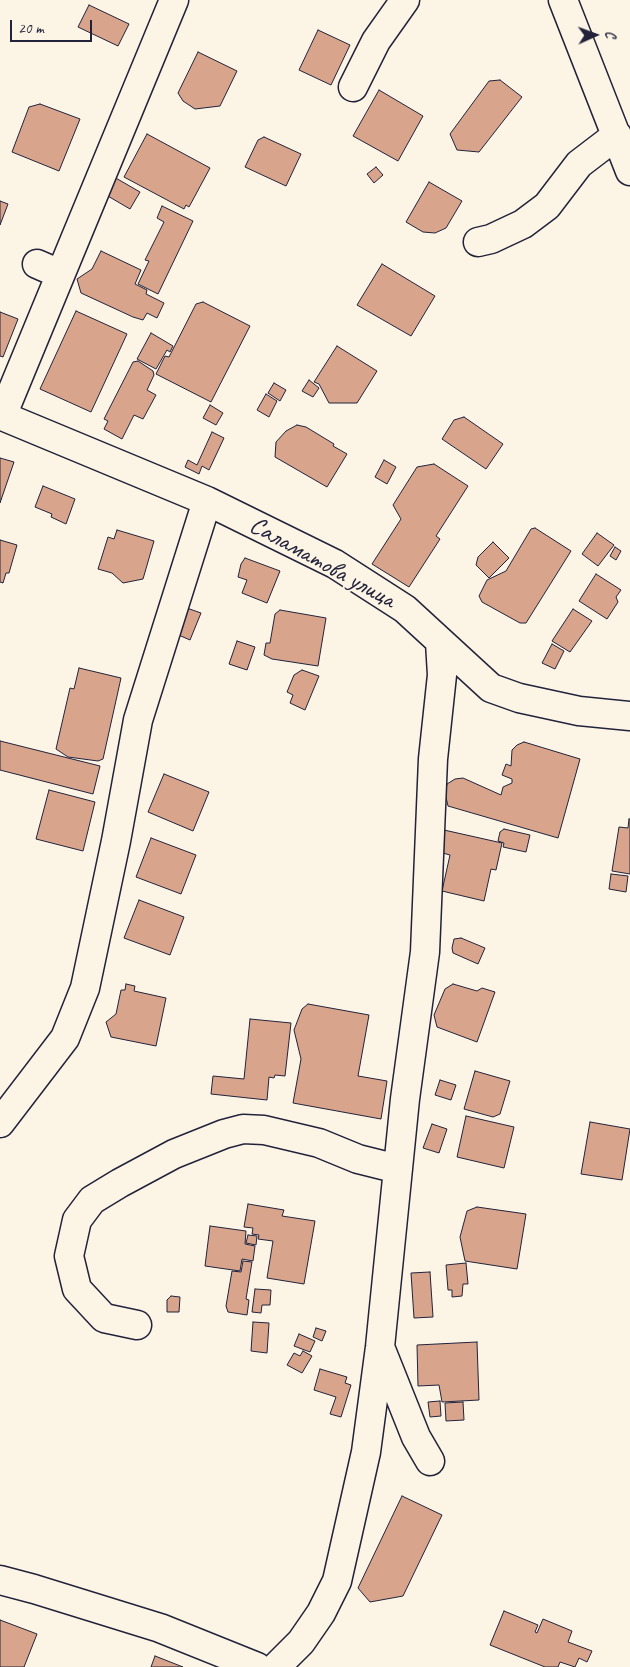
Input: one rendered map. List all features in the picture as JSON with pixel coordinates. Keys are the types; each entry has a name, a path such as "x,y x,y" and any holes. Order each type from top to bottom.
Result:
{"street":[{"path":"1,415 48,269 174,0"},
{"path":"353,87 376,41 405,0"},
{"path":"564,0 630,171"},
{"path":"478,242 523,224 547,206 579,164 617,135"},
{"name":"Саламатова улица","path":"1,415 207,501 334,564 405,609 491,688 519,698 579,711 630,716"},
{"path":"0,1123 65,1038 85,988 116,841 138,720 207,501"},
{"path":"276,1667 301,1642 321,1613 337,1581 366,1452 380,1347 398,1169 425,952 433,759 442,675 440,642"},
{"path":"137,1325 104,1318 77,1289 69,1256 77,1220 92,1200 106,1191 174,1154 224,1134 243,1129 264,1130 319,1143 358,1159 398,1169"},
{"path":"380,1347 416,1438 430,1461"},
{"path":"0,1580 34,1588 160,1628 257,1667"}],"building":[{"path":"89,5 129,24 118,46 78,27"},
{"path":"318,30 350,45 331,85 299,70"},
{"path":"198,52 237,71 220,106 195,109 183,101 178,93"},
{"path":"500,80 522,97 479,152 457,150 450,134 489,81"},
{"path":"379,90 423,116 398,161 353,136"},
{"path":"40,104 80,119 59,171 12,152 29,107"},
{"path":"147,134 210,168 189,207 186,205 184,209 124,177"},
{"path":"264,137 301,154 286,186 245,167 258,140"},
{"path":"376,167 383,175 374,183 367,174"},
{"path":"114,177 140,192 130,209 101,192"},
{"path":"429,182 462,201 446,228 435,233 423,232 406,222"},
{"path":"0,201 8,204 0,225"},
{"path":"162,206 193,221 158,294 138,284 149,261 145,260 164,222 157,218"},
{"path":"101,251 141,270 135,284 147,290 146,294 164,303 157,318 147,313 143,320 133,317 81,293 77,279 92,269"},
{"path":"382,264 435,296 411,336 357,305"},
{"path":"203,302 250,326 211,402 156,374 165,356 169,357 196,304"},
{"path":"76,311 127,334 91,412 40,389"},
{"path":"0,312 18,319 3,357 0,356"},
{"path":"151,333 173,346 170,352 167,350 156,369 137,359"},
{"path":"337,346 377,371 357,403 329,403 319,384 314,382"},
{"path":"138,361 153,371 154,375 147,390 156,395 143,419 134,415 122,439 104,429 108,421 104,419 133,362"},
{"path":"309,380 319,388 313,397 302,391"},
{"path":"274,383 286,390 280,401 268,393"},
{"path":"266,394 277,401 269,417 257,410"},
{"path":"210,405 223,413 216,425 203,418"},
{"path":"464,417 503,444 486,469 442,439 454,420"},
{"path":"297,425 306,427 347,454 327,487 275,457 276,442 286,431"},
{"path":"212,432 224,438 209,470 202,466 199,474 185,467 188,460 197,465"},
{"path":"0,458 14,462 0,503"},
{"path":"384,460 396,467 387,484 375,477"},
{"path":"434,464 468,486 436,536 440,539 409,587 372,564 401,519 393,505 417,467"},
{"path":"43,486 75,499 66,524 51,517 52,514 35,507"},
{"path":"535,528 571,551 526,623 520,623 482,602 479,596 487,580 506,571 531,529"},
{"path":"117,530 154,541 143,579 123,583 112,573 98,569 108,537 114,539"},
{"path":"597,533 614,545 598,566 582,554"},
{"path":"0,540 17,545 9,573 6,573 3,583 0,582"},
{"path":"493,542 509,558 489,578 476,565 478,557"},
{"path":"615,547 621,551 616,560 610,556"},
{"path":"245,558 280,571 267,603 242,593 247,580 238,577 241,564"},
{"path":"596,574 621,590 616,597 618,602 607,619 579,601"},
{"path":"184,607 201,613 190,640 174,633"},
{"path":"573,609 592,621 570,652 552,641"},
{"path":"280,610 326,618 318,666 272,659 264,655 266,643 270,643 275,614"},
{"path":"237,641 255,647 247,670 229,664"},
{"path":"552,644 564,651 555,669 542,663"},
{"path":"79,668 121,678 103,759 98,761 68,757 56,749 70,688 74,689"},
{"path":"302,670 319,676 305,710 290,703 293,695 287,692 294,675"},
{"path":"0,741 100,766 93,794 0,770"},
{"path":"524,742 580,759 558,838 448,806 445,793 447,784 455,779 463,778 501,795 503,787 512,783 512,779 502,775 506,764 511,766 512,750"},
{"path":"164,774 209,792 193,831 148,812"},
{"path":"49,790 95,802 83,851 36,839"},
{"path":"629,819 630,874 612,871 619,827 628,828"},
{"path":"504,829 530,835 526,852 503,847 504,843 498,841 500,832"},
{"path":"444,830 502,843 496,870 491,869 484,901 442,891 450,855 439,852"},
{"path":"151,838 196,855 181,894 136,877"},
{"path":"611,874 628,876 626,892 609,889"},
{"path":"139,900 184,917 170,955 124,938"},
{"path":"461,938 485,948 478,964 453,953 454,939"},
{"path":"126,984 135,986 134,991 166,998 156,1046 111,1037 106,1022 116,1014 121,990 125,990"},
{"path":"453,984 477,991 482,988 495,992 477,1042 437,1027 434,1015 445,989"},
{"path":"308,1004 369,1015 358,1076 387,1081 381,1119 293,1103 301,1059 294,1030 302,1009"},
{"path":"250,1019 291,1023 285,1076 275,1075 274,1078 269,1077 267,1100 211,1094 213,1076 244,1079"},
{"path":"475,1071 510,1081 500,1114 493,1117 464,1109"},
{"path":"440,1080 456,1085 451,1100 435,1095"},
{"path":"466,1116 514,1127 504,1168 457,1157"},
{"path":"590,1122 630,1129 622,1180 581,1174"},
{"path":"432,1124 447,1129 439,1153 423,1148"},
{"path":"248,1204 284,1210 282,1216 315,1221 304,1284 267,1278 273,1241 258,1239 259,1235 252,1234 253,1228 244,1227"},
{"path":"477,1207 526,1214 517,1269 465,1261 460,1237 467,1211"},
{"path":"210,1226 246,1231 245,1244 255,1246 253,1261 242,1259 240,1271 205,1266"},
{"path":"248,1235 257,1236 256,1245 246,1243"},
{"path":"243,1261 252,1262 246,1299 249,1300 247,1315 228,1312 226,1306 232,1271 241,1272"},
{"path":"466,1263 468,1284 463,1284 462,1296 452,1297 452,1290 448,1290 446,1265"},
{"path":"430,1272 433,1317 414,1318 411,1273"},
{"path":"255,1289 271,1290 270,1305 262,1305 261,1313 252,1312"},
{"path":"171,1296 180,1297 179,1312 167,1312 167,1300"},
{"path":"253,1322 269,1323 267,1353 251,1351"},
{"path":"316,1328 326,1331 322,1341 313,1337"},
{"path":"299,1334 315,1341 310,1352 294,1346"},
{"path":"477,1342 479,1400 442,1402 439,1385 418,1386 417,1345"},
{"path":"303,1351 312,1356 302,1373 287,1365 294,1353 300,1356"},
{"path":"320,1369 347,1377 345,1383 351,1385 341,1417 330,1414 336,1397 314,1390"},
{"path":"440,1401 441,1416 430,1417 428,1402"},
{"path":"463,1402 464,1420 446,1421 445,1403"},
{"path":"402,1496 442,1515 403,1596 370,1602 358,1588"},
{"path":"504,1611 538,1625 535,1632 537,1633 543,1619 572,1631 568,1642 592,1651 587,1662 579,1658 575,1667 560,1662 558,1667 545,1667 490,1645"},
{"path":"0,1620 37,1634 24,1667 0,1667"},
{"path":"155,1656 183,1667 151,1667"}]}
